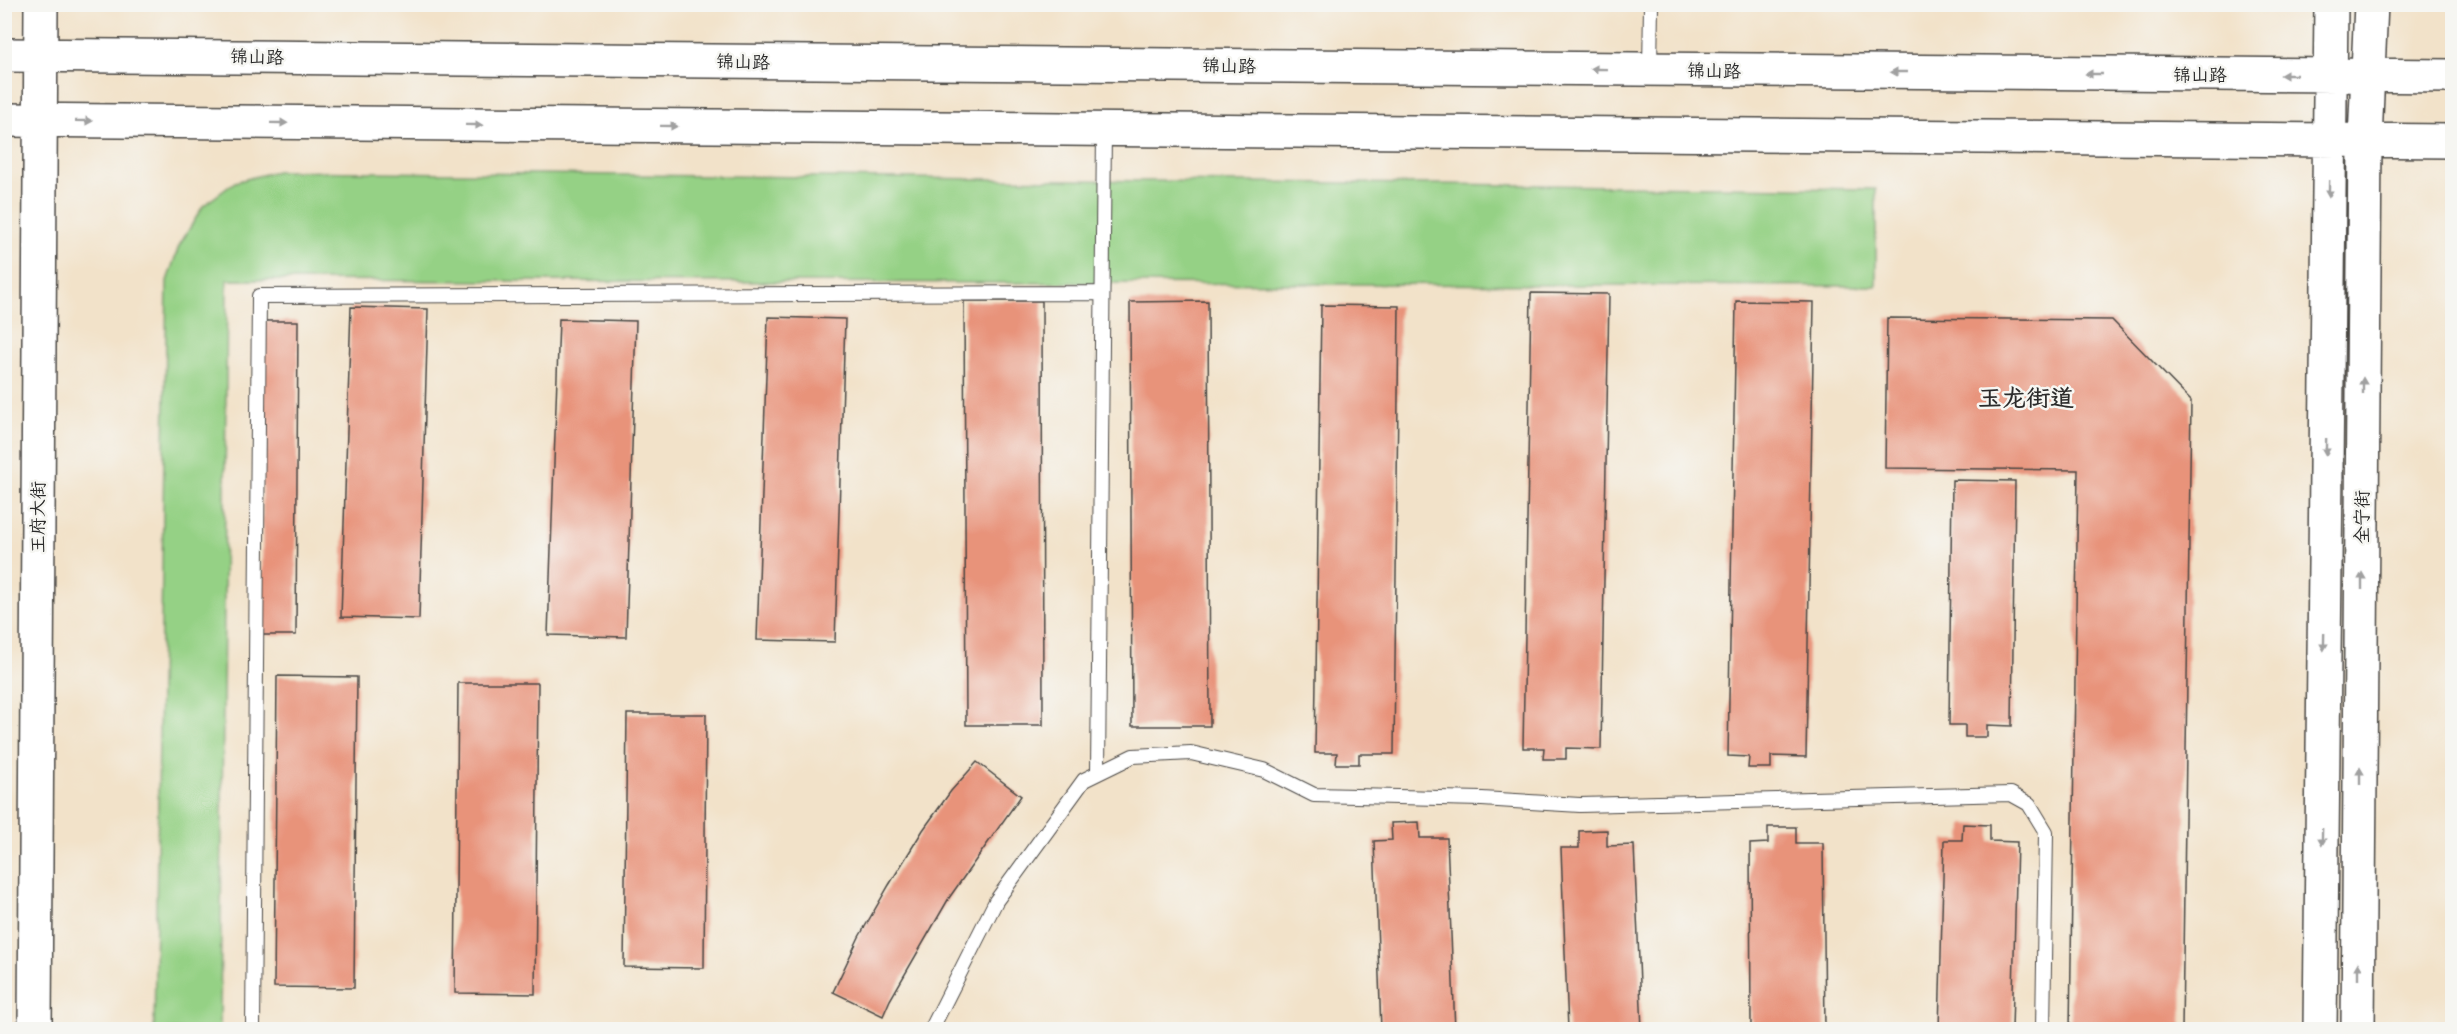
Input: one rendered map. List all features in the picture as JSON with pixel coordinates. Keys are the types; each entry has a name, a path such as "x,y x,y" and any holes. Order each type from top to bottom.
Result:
{"street":[{"name":"王府大街","path":"35,1029 41,4"},
{"name":"全宁街","path":"2320,1029 2331,4"},
{"name":"全宁街","path":"2358,1029 2365,140 2370,4"},
{"name":"锦山路","path":"4,55 2452,76"},
{"path":"4,120 2452,141"}],"lane":[{"path":"1650,70 1651,4"},
{"path":"1098,773 1104,130"},
{"path":"253,1029 259,296 1102,293"},
{"path":"931,1029 996,902 1084,780 1133,756 1191,753 1264,770 1314,795 1482,799 1580,805 2011,794 2030,804 2046,832 2043,1029"}],"green space":[{"path":"277,171 1876,189 1876,286 227,280 220,1029 154,1030 167,281 179,246 203,206 235,182"}],"building":[{"path":"1531,293 1609,294 1601,749 1566,748 1566,759 1543,759 1544,748 1523,748"},
{"path":"964,301 1042,301 1043,725 966,725"},
{"path":"1208,301 1210,726 1132,726 1130,302"},
{"path":"1736,301 1814,302 1806,757 1771,756 1771,768 1748,768 1749,757 1728,756"},
{"path":"1321,305 1399,306 1394,754 1359,754 1359,764 1336,764 1337,753 1315,753"},
{"path":"351,307 428,309 419,619 341,617"},
{"path":"768,317 845,319 835,642 757,640"},
{"path":"1887,318 2112,320 2191,401 2182,1030 2070,1030 2078,470 1885,468"},
{"path":"559,319 636,321 626,637 548,635"},
{"path":"263,321 298,321 296,635 262,635"},
{"path":"1952,480 2015,481 2012,726 1987,725 1987,737 1965,737 1965,725 1949,725"},
{"path":"277,676 357,677 354,988 274,987"},
{"path":"458,683 538,683 535,994 455,993"},
{"path":"627,714 706,714 704,968 624,967"},
{"path":"977,762 1021,796 949,898 883,1016 833,992 859,937 923,830 951,791"},
{"path":"1419,822 1420,838 1447,838 1455,1030 1381,1030 1374,841 1392,840 1391,823"},
{"path":"1963,824 1990,825 1990,841 2017,842 2012,1030 1939,1030 1944,840 1962,840"},
{"path":"1768,827 1796,827 1796,843 1823,843 1825,1030 1751,1030 1750,844 1768,843"},
{"path":"1607,830 1607,846 1634,845 1642,1030 1568,1030 1561,848 1579,848 1579,831"}],"district":[{"name":"玉龙街道","path":"2026,398"}]}
